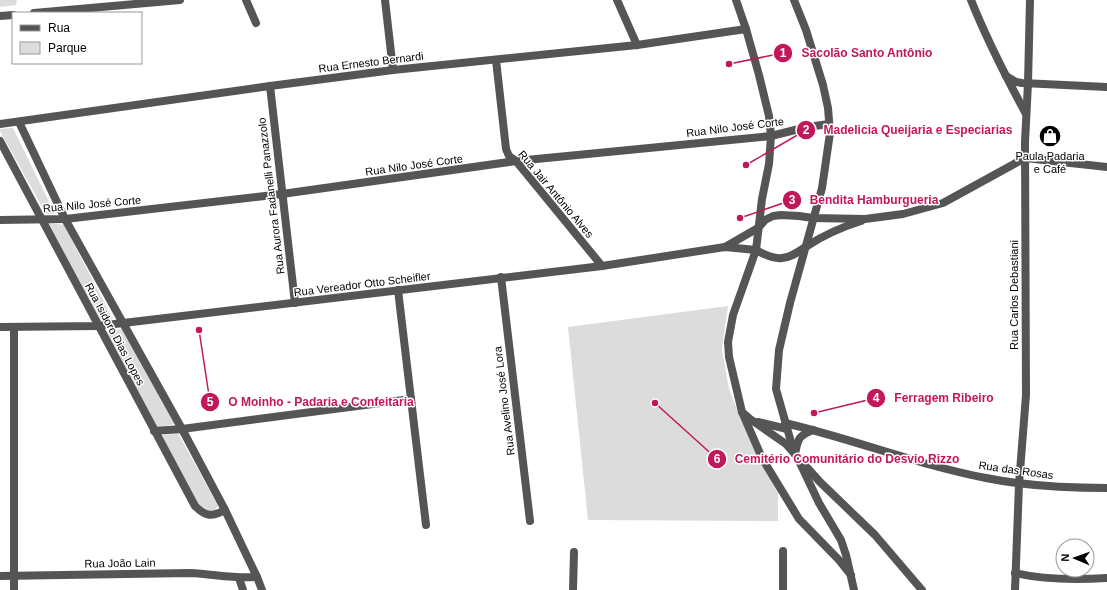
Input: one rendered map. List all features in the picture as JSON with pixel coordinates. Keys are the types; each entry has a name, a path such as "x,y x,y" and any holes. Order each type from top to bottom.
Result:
{"street":[{"path":"42,12 107,4 180,0"},
{"path":"246,0 256,23"},
{"path":"385,0 393,70"},
{"path":"617,0 637,45"},
{"path":"736,0 760,75 769,116 771,136 769,164 758,228 756,250 733,315 728,342 729,357 742,412 762,458 799,519 839,560 851,575"},
{"path":"794,0 806,30 823,85 827,103 830,133 822,188 790,303 779,350 776,389 795,454 819,503 840,540 846,555 854,590"},
{"path":"971,0 988,41 1027,115"},
{"name":"Rua Carlos Debastiani","path":"1015,590 1019,484 1026,395 1024,142 1027,115 1030,0"},
{"path":"0,16 12,15"},
{"name":"Rua Ernesto Bernardi","path":"0,124 393,70 637,45 746,28"},
{"name":"Rua Jair Antônio Alves","path":"496,60 506,148 509,156 516,161 602,266"},
{"path":"1005,75 1016,82 1107,87"},
{"name":"Rua Aurora Fadanelli Panazzolo","path":"270,86 295,303"},
{"name":"Rua Isidoro Dias Lopes","path":"19,122 65,219 182,429 225,510 262,590"},
{"name":"Rua Nilo José Corte","path":"0,220 65,219 282,194 516,161 771,136 807,127 829,124"},
{"name":"Rua Isidoro Dias Lopes","path":"0,141 195,506 202,513 210,516 225,510"},
{"path":"865,219 903,214 943,203 1025,158 1107,167"},
{"name":"Rua Vereador Otto Scheifler","path":"725,247 758,228 765,220 773,216 781,215 813,218 865,219"},
{"name":"Rua Vereador Otto Scheifler","path":"0,327 98,326 123,324 602,266 725,247 756,250 780,258 792,256 807,246 842,228 865,219"},
{"name":"Rua Avelino José Lora","path":"501,278 530,521"},
{"path":"398,290 426,525"},
{"path":"14,327 14,590"},
{"path":"154,431 182,429 411,399"},
{"path":"742,412 786,444 820,482 875,535 922,590"},
{"name":"Rua das Rosas","path":"750,419 774,427 786,426 813,430 953,471 1019,484 1071,488 1107,488"},
{"path":"795,454 798,439 802,434 813,430"},
{"path":"782,551 783,590"},
{"path":"573,590 574,552"},
{"name":"Rua João Lain","path":"0,576 190,573 240,578"},
{"path":"1015,573 1028,576 1079,580 1107,578"},
{"path":"243,590 240,578 257,577"}],"green space":[{"path":"0,0 17,0 16,5 0,7"},
{"path":"13,128 55,214 46,214 0,131 0,129"},
{"path":"49,223 64,225 113,319 100,323"},
{"path":"728,306 722,349 729,389 740,417 778,493 778,521 588,520 568,327"},
{"path":"123,329 175,424 155,428 103,332"},
{"path":"178,433 218,506 213,512 203,512 160,436"}],"place":[{"name":"Sacolão Santo Antônio","path":"729,64"},
{"name":"Paula Padaria e Café","path":"1050,136"},
{"name":"Madelicia Queijaria e Especiarias","path":"746,165"},
{"name":"Bendita Hamburgueria","path":"740,218"},
{"name":"O Moinho - Padaria e Confeitaria","path":"199,330"},
{"name":"Cemitério Comunitário do Desvio Rizzo","path":"655,403"},
{"name":"Ferragem Ribeiro","path":"814,413"}]}
